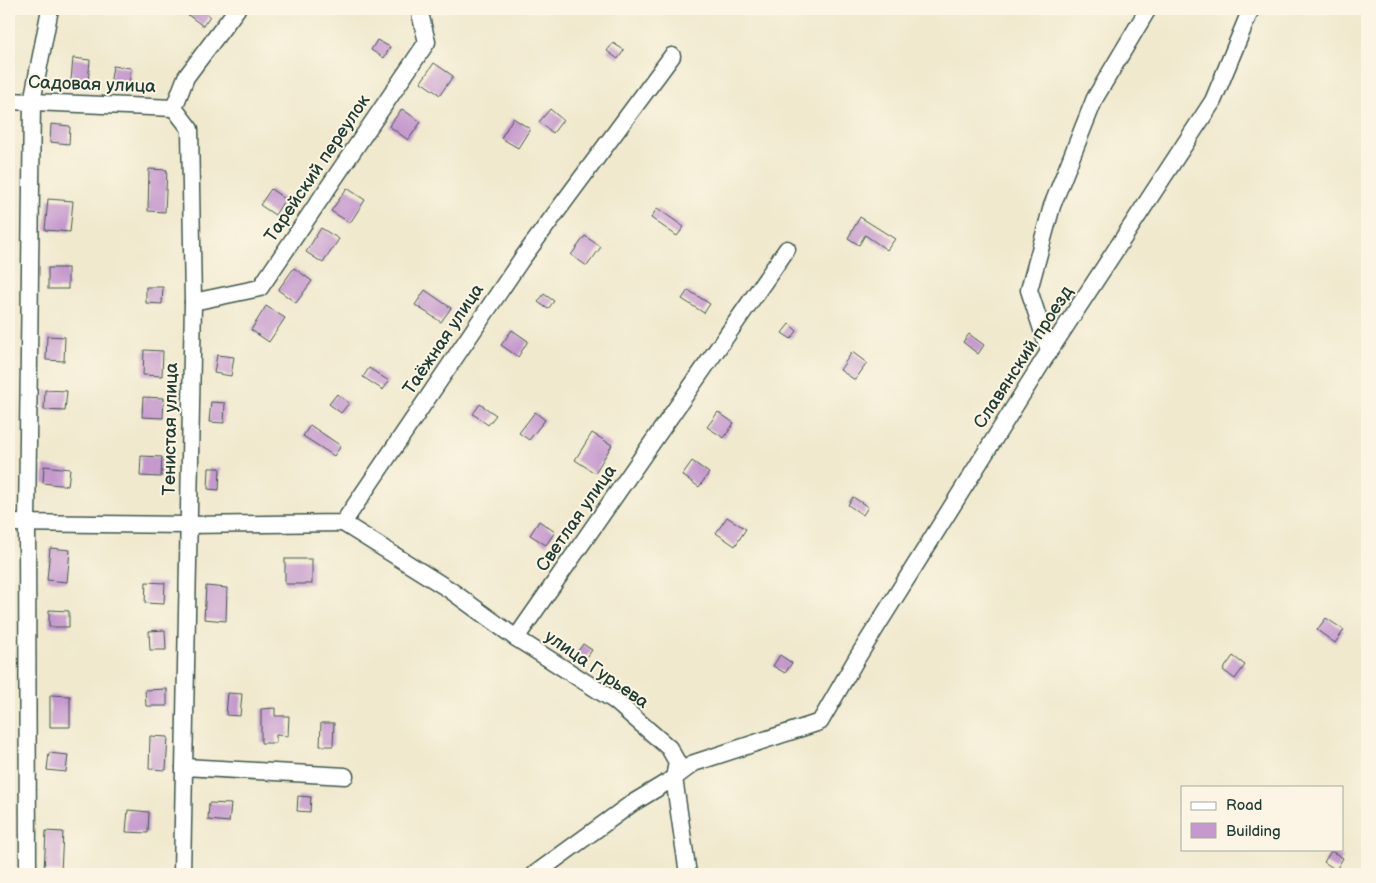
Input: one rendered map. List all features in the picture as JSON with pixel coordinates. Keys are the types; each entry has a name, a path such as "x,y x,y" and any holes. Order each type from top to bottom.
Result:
{"street":[{"path":"28,874 27,523 32,102 50,9"},
{"path":"174,108 186,77 237,9"},
{"name":"Тарейский переулок","path":"193,302 260,288 427,42 419,9"},
{"path":"1049,351 1029,290 1052,206 1095,98 1148,9"},
{"name":"Славянский проезд","path":"674,778 694,762 820,722 857,658 1049,351 1213,100 1250,9"},
{"name":"Таёжная улица","path":"342,523 521,260 672,56"},
{"name":"Садовая улица","path":"9,100 174,108"},
{"name":"Тенистая улица","path":"174,108 190,129 193,302 182,874"},
{"name":"Светлая улица","path":"516,638 787,249"},
{"path":"9,523 188,525 342,523 450,590 516,638"},
{"name":"улица Гурьева","path":"516,638 615,701 669,748 677,762 674,778 688,874"},
{"path":"184,767 345,776"},
{"path":"534,874 631,804 674,778"}],"building":[{"path":"180,9 201,9 210,16 203,26"},
{"path":"377,40 390,47 384,58 371,50"},
{"path":"613,43 624,50 618,59 607,51"},
{"path":"73,58 90,60 88,83 71,81"},
{"path":"434,63 453,76 440,95 421,82"},
{"path":"113,66 131,68 129,87 110,85"},
{"path":"402,109 421,122 408,140 389,126"},
{"path":"550,109 563,120 553,133 539,122"},
{"path":"513,118 530,129 518,148 501,138"},
{"path":"51,124 70,126 69,144 50,142"},
{"path":"149,169 167,170 165,212 148,211"},
{"path":"347,188 365,200 350,223 331,211"},
{"path":"271,189 285,199 275,215 260,205"},
{"path":"48,199 73,201 70,232 45,230"},
{"path":"657,208 684,227 677,236 651,218"},
{"path":"860,217 895,239 887,250 865,235 859,245 848,238"},
{"path":"321,228 339,239 323,263 306,252"},
{"path":"585,236 601,247 587,266 571,255"},
{"path":"48,268 68,268 68,289 48,289"},
{"path":"294,268 312,281 296,303 278,290"},
{"path":"146,287 163,287 162,304 146,303"},
{"path":"425,290 451,308 441,322 415,305"},
{"path":"688,290 710,304 704,313 682,299"},
{"path":"544,294 554,301 548,309 538,302"},
{"path":"266,306 285,318 269,342 251,330"},
{"path":"789,324 797,331 791,339 782,333"},
{"path":"512,330 528,341 518,357 501,345"},
{"path":"969,334 984,345 978,354 963,342"},
{"path":"47,336 65,337 64,361 46,360"},
{"path":"144,350 163,351 162,376 143,375"},
{"path":"852,352 867,363 855,380 840,370"},
{"path":"217,355 234,357 231,376 214,373"},
{"path":"369,368 389,381 383,390 363,377"},
{"path":"45,390 67,391 65,411 44,410"},
{"path":"337,394 349,403 341,413 329,404"},
{"path":"143,397 164,398 163,418 142,417"},
{"path":"211,402 225,403 224,423 209,422"},
{"path":"480,404 496,415 488,425 473,414"},
{"path":"535,412 545,420 529,440 519,433"},
{"path":"718,412 734,423 724,438 707,427"},
{"path":"310,425 341,446 334,456 303,436"},
{"path":"592,433 612,445 595,473 575,460"},
{"path":"141,456 162,457 161,477 140,476"},
{"path":"692,461 709,473 699,487 682,475"},
{"path":"44,466 70,469 68,486 43,483"},
{"path":"209,468 220,468 219,490 208,489"},
{"path":"853,497 868,507 863,515 848,505"},
{"path":"727,517 746,529 735,546 716,533"},
{"path":"539,521 555,532 546,545 530,535"},
{"path":"50,548 70,550 67,582 47,580"},
{"path":"285,559 312,559 312,584 285,584"},
{"path":"146,582 165,583 164,604 145,603"},
{"path":"206,586 227,588 226,621 204,619"},
{"path":"49,610 69,611 69,627 49,627"},
{"path":"1326,618 1344,630 1335,643 1317,630"},
{"path":"165,630 166,650 150,650 149,631"},
{"path":"583,644 592,650 583,663 574,657"},
{"path":"780,655 792,663 785,673 773,666"},
{"path":"1233,656 1245,665 1235,679 1223,670"},
{"path":"167,689 167,706 146,706 145,690"},
{"path":"228,693 242,694 240,716 226,715"},
{"path":"50,695 70,696 70,727 50,727"},
{"path":"275,708 275,716 289,716 288,736 276,735 276,743 261,743 261,709"},
{"path":"321,723 334,723 333,746 320,746"},
{"path":"150,736 168,737 166,770 149,769"},
{"path":"49,753 68,755 66,772 47,770"},
{"path":"298,796 311,797 310,812 297,811"},
{"path":"209,803 231,804 229,822 208,820"},
{"path":"128,810 149,812 148,833 126,832"},
{"path":"46,831 63,832 61,872 44,871"},
{"path":"1331,851 1343,858 1336,870 1324,862"}]}
